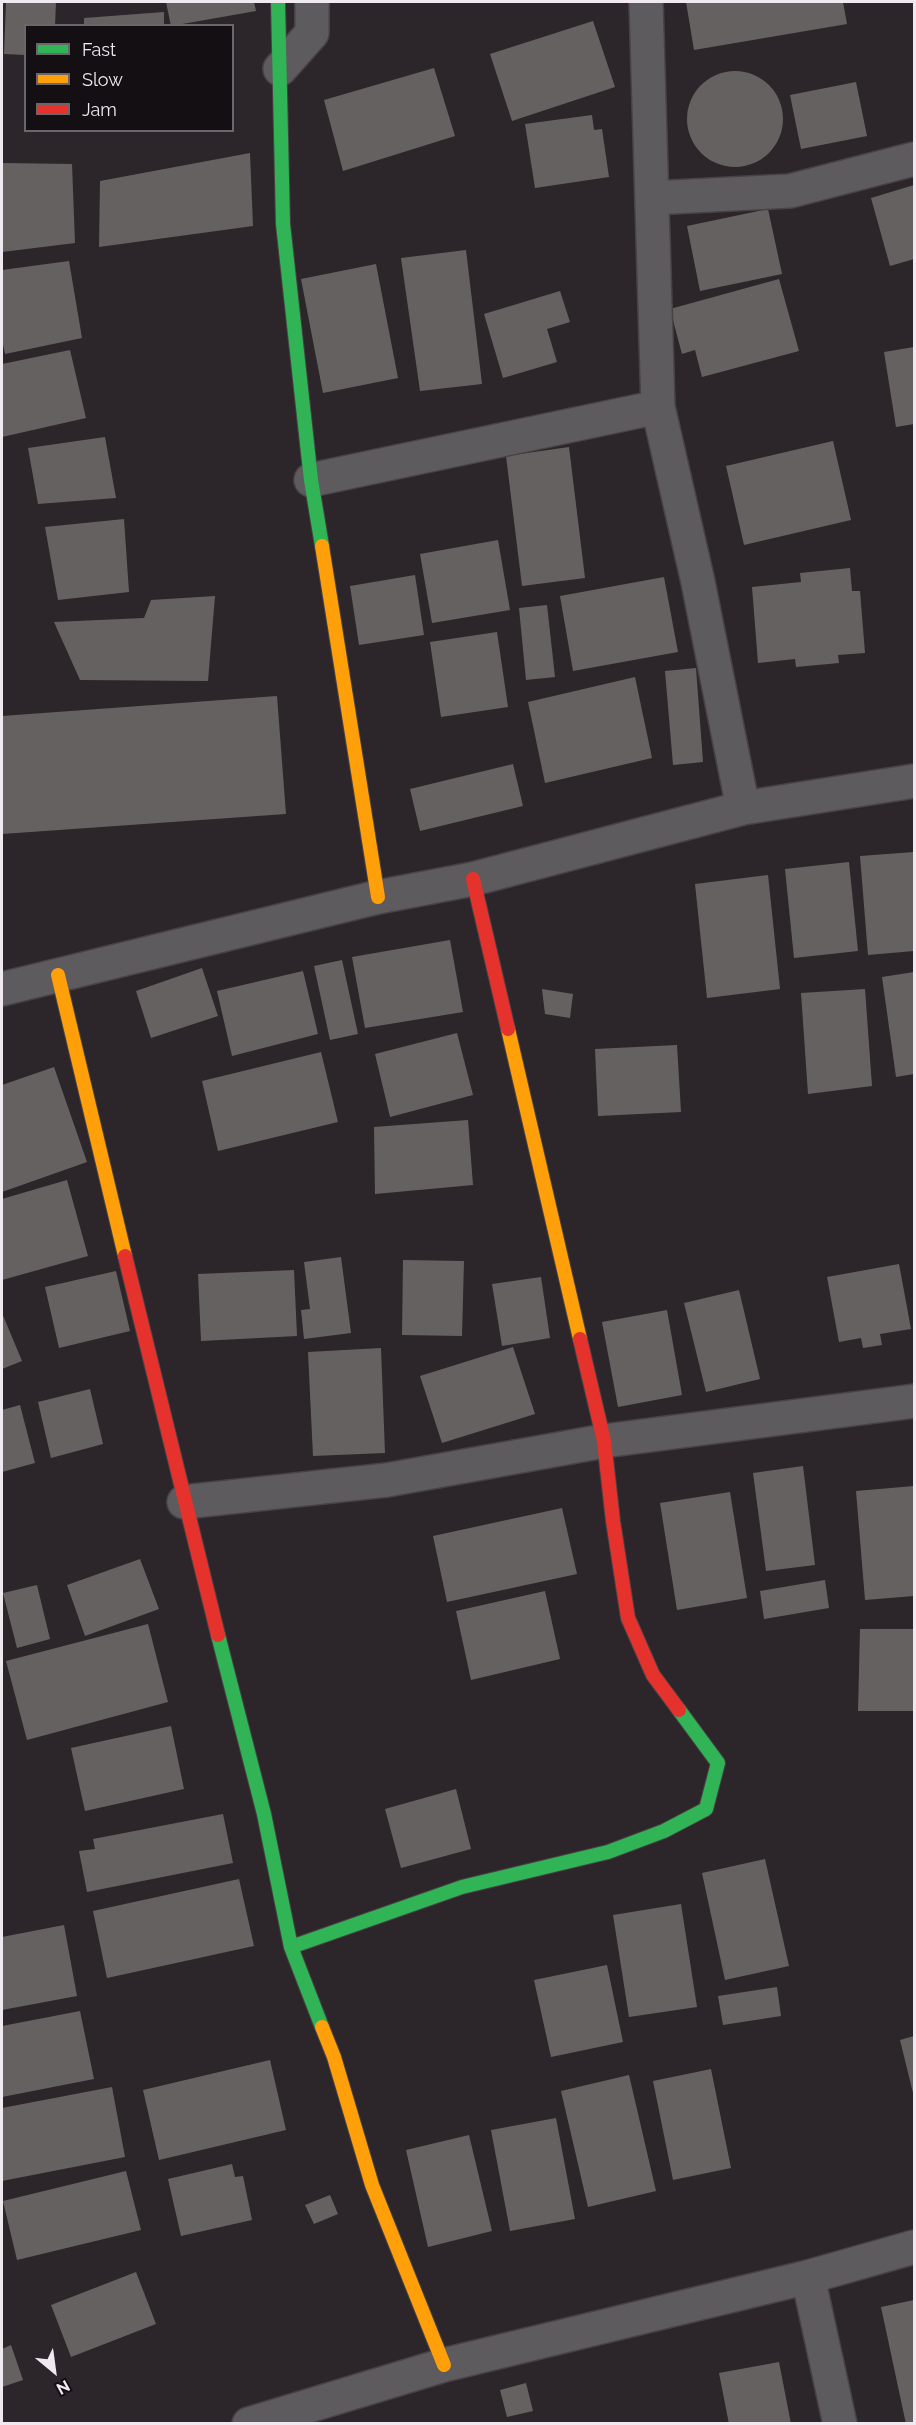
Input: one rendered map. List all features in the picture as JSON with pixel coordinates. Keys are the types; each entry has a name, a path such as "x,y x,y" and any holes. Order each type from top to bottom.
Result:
{"street":[{"path":"278,2 283,224 311,480 378,897"},
{"path":"280,69 312,33 312,2"},
{"path":"646,2 658,407 701,593 744,808"},
{"path":"652,198 790,191 915,159"},
{"path":"311,480 658,407"},
{"path":"2,989 378,897 474,879 744,808 915,781"},
{"path":"291,1947 462,1887 608,1852 664,1831 706,1809 718,1763 653,1676 628,1618 604,1442 474,879"},
{"path":"58,975 184,1502 264,1815 291,1947 334,2057 372,2185 444,2365"},
{"path":"184,1502 387,1480 604,1442 915,1401"},
{"path":"249,2424 444,2365 808,2277 915,2247"},
{"path":"808,2277 840,2424"}],"building":[{"path":"6,2 56,2 55,24 24,24 24,55 4,54"},
{"path":"166,2 254,2 256,11 182,24 171,24"},
{"path":"686,2 843,2 847,24 694,50"},
{"path":"164,12 164,24 84,24 84,18"},
{"path":"593,21 615,87 512,121 490,54"},
{"path":"434,68 455,136 343,171 324,100"},
{"path":"735,71 753,75 769,85 779,101 783,119 779,137 769,153 753,163 735,167 717,163 701,153 691,137 687,119 691,101 701,85 717,75"},
{"path":"856,82 867,136 801,149 790,95"},
{"path":"592,115 594,130 602,129 609,177 535,188 525,124"},
{"path":"250,153 253,226 99,247 100,181"},
{"path":"2,163 72,164 75,243 2,252"},
{"path":"914,185 914,259 890,266 871,198"},
{"path":"768,209 782,274 700,291 687,226"},
{"path":"466,250 482,384 420,391 401,258"},
{"path":"69,261 82,338 5,354 2,340 2,270"},
{"path":"376,264 398,378 323,393 301,279"},
{"path":"779,279 799,351 702,377 695,350 682,354 670,309"},
{"path":"560,291 570,322 547,329 557,362 503,378 484,314"},
{"path":"914,347 914,424 896,427 884,352"},
{"path":"70,350 86,418 2,437 2,364"},
{"path":"105,437 116,498 38,504 28,448"},
{"path":"833,441 851,520 744,545 726,466"},
{"path":"569,447 585,578 522,586 506,456"},
{"path":"124,519 129,592 58,600 45,527"},
{"path":"498,540 510,610 432,623 420,554"},
{"path":"850,568 852,591 860,591 865,653 838,655 839,663 796,667 795,659 758,663 752,587 801,582 800,573"},
{"path":"415,575 424,635 359,645 350,586"},
{"path":"664,577 678,652 573,671 560,596"},
{"path":"215,596 208,681 80,680 54,622 144,618 151,600"},
{"path":"547,605 555,677 526,680 519,608"},
{"path":"497,632 508,707 441,717 430,642"},
{"path":"696,668 703,762 673,765 665,671"},
{"path":"635,677 652,758 545,783 528,702"},
{"path":"277,696 286,814 2,834 2,716"},
{"path":"513,764 523,806 420,831 410,789"},
{"path":"914,852 914,951 868,955 860,856"},
{"path":"849,862 858,951 794,958 785,869"},
{"path":"768,875 780,989 707,998 695,884"},
{"path":"450,940 463,1012 365,1028 352,957"},
{"path":"342,960 358,1034 330,1040 314,966"},
{"path":"202,968 218,1016 151,1038 136,991"},
{"path":"303,971 318,1034 232,1056 217,991"},
{"path":"914,972 914,1074 896,1077 882,977"},
{"path":"542,989 573,994 570,1018 545,1014"},
{"path":"865,989 872,1086 808,1094 801,993"},
{"path":"457,1033 473,1095 390,1117 375,1054"},
{"path":"677,1045 681,1112 598,1116 595,1049"},
{"path":"321,1052 338,1122 218,1151 202,1081"},
{"path":"54,1067 87,1162 2,1192 2,1085"},
{"path":"468,1120 473,1185 375,1194 374,1127"},
{"path":"67,1180 88,1256 2,1280 2,1199"},
{"path":"341,1257 351,1333 304,1339 301,1310 310,1309 304,1262"},
{"path":"403,1260 464,1261 462,1336 402,1335"},
{"path":"899,1264 911,1329 880,1334 882,1345 863,1348 861,1338 839,1342 827,1277"},
{"path":"294,1270 297,1336 201,1341 198,1274"},
{"path":"116,1271 130,1331 59,1348 45,1287"},
{"path":"541,1277 550,1338 502,1346 492,1284"},
{"path":"739,1290 760,1379 706,1392 684,1303"},
{"path":"667,1310 682,1395 618,1407 602,1322"},
{"path":"2,1313 22,1361 2,1369"},
{"path":"513,1347 535,1414 442,1443 420,1376"},
{"path":"381,1348 385,1453 313,1456 308,1352"},
{"path":"90,1389 103,1444 51,1458 38,1402"},
{"path":"20,1405 35,1463 2,1472 2,1410"},
{"path":"803,1466 815,1565 766,1571 753,1473"},
{"path":"914,1486 914,1596 865,1600 856,1491"},
{"path":"730,1492 747,1598 677,1610 660,1503"},
{"path":"562,1508 577,1574 447,1602 433,1536"},
{"path":"140,1559 159,1609 85,1636 67,1585"},
{"path":"825,1580 829,1608 764,1619 760,1591"},
{"path":"37,1585 50,1639 17,1648 3,1593"},
{"path":"545,1591 560,1659 471,1680 456,1611"},
{"path":"148,1624 168,1702 27,1740 6,1661"},
{"path":"860,1629 914,1629 914,1711 858,1711"},
{"path":"171,1726 184,1789 85,1811 71,1748"},
{"path":"456,1789 471,1849 401,1868 385,1809"},
{"path":"223,1814 233,1863 87,1892 79,1851 95,1849 93,1839"},
{"path":"765,1859 789,1966 725,1980 702,1873"},
{"path":"239,1879 254,1946 107,1978 93,1911"},
{"path":"681,1904 697,2007 629,2017 613,1915"},
{"path":"64,1925 77,1996 2,2010 2,1937"},
{"path":"607,1965 623,2042 551,2057 534,1980"},
{"path":"777,1987 781,2016 723,2025 718,1996"},
{"path":"80,2011 94,2079 2,2097 2,2026"},
{"path":"914,2036 914,2097 900,2040"},
{"path":"270,2060 286,2130 159,2160 143,2090"},
{"path":"711,2069 731,2168 673,2180 653,2081"},
{"path":"629,2075 656,2191 588,2207 561,2091"},
{"path":"112,2087 125,2157 2,2181 2,2108"},
{"path":"556,2118 575,2219 510,2231 491,2130"},
{"path":"469,2135 492,2231 428,2247 406,2150"},
{"path":"232,2164 235,2177 243,2176 252,2220 181,2236 168,2179"},
{"path":"126,2171 141,2230 17,2260 3,2201"},
{"path":"330,2195 338,2214 314,2224 305,2205"},
{"path":"136,2272 156,2324 71,2357 51,2305"},
{"path":"914,2300 914,2424 906,2424 881,2307"},
{"path":"11,2345 23,2380 2,2387 2,2349"},
{"path":"779,2362 791,2424 729,2424 719,2373"},
{"path":"526,2383 533,2411 507,2417 500,2390"}],"traffic: fast":[{"path":"278,2 283,224 311,480 322,546"},
{"path":"218,1635 264,1814 291,1947 322,2027"},
{"path":"291,1947 462,1887 608,1852 664,1831 706,1809 718,1763 679,1710"}],"traffic: slow":[{"path":"322,546 378,897"},
{"path":"58,975 125,1256"},
{"path":"508,1029 580,1339"},
{"path":"322,2027 334,2057 372,2185 444,2365"}],"traffic: jam":[{"path":"473,879 508,1029"},
{"path":"125,1256 218,1635"},
{"path":"580,1339 604,1441 613,1521 628,1618 653,1675 679,1710"}]}
